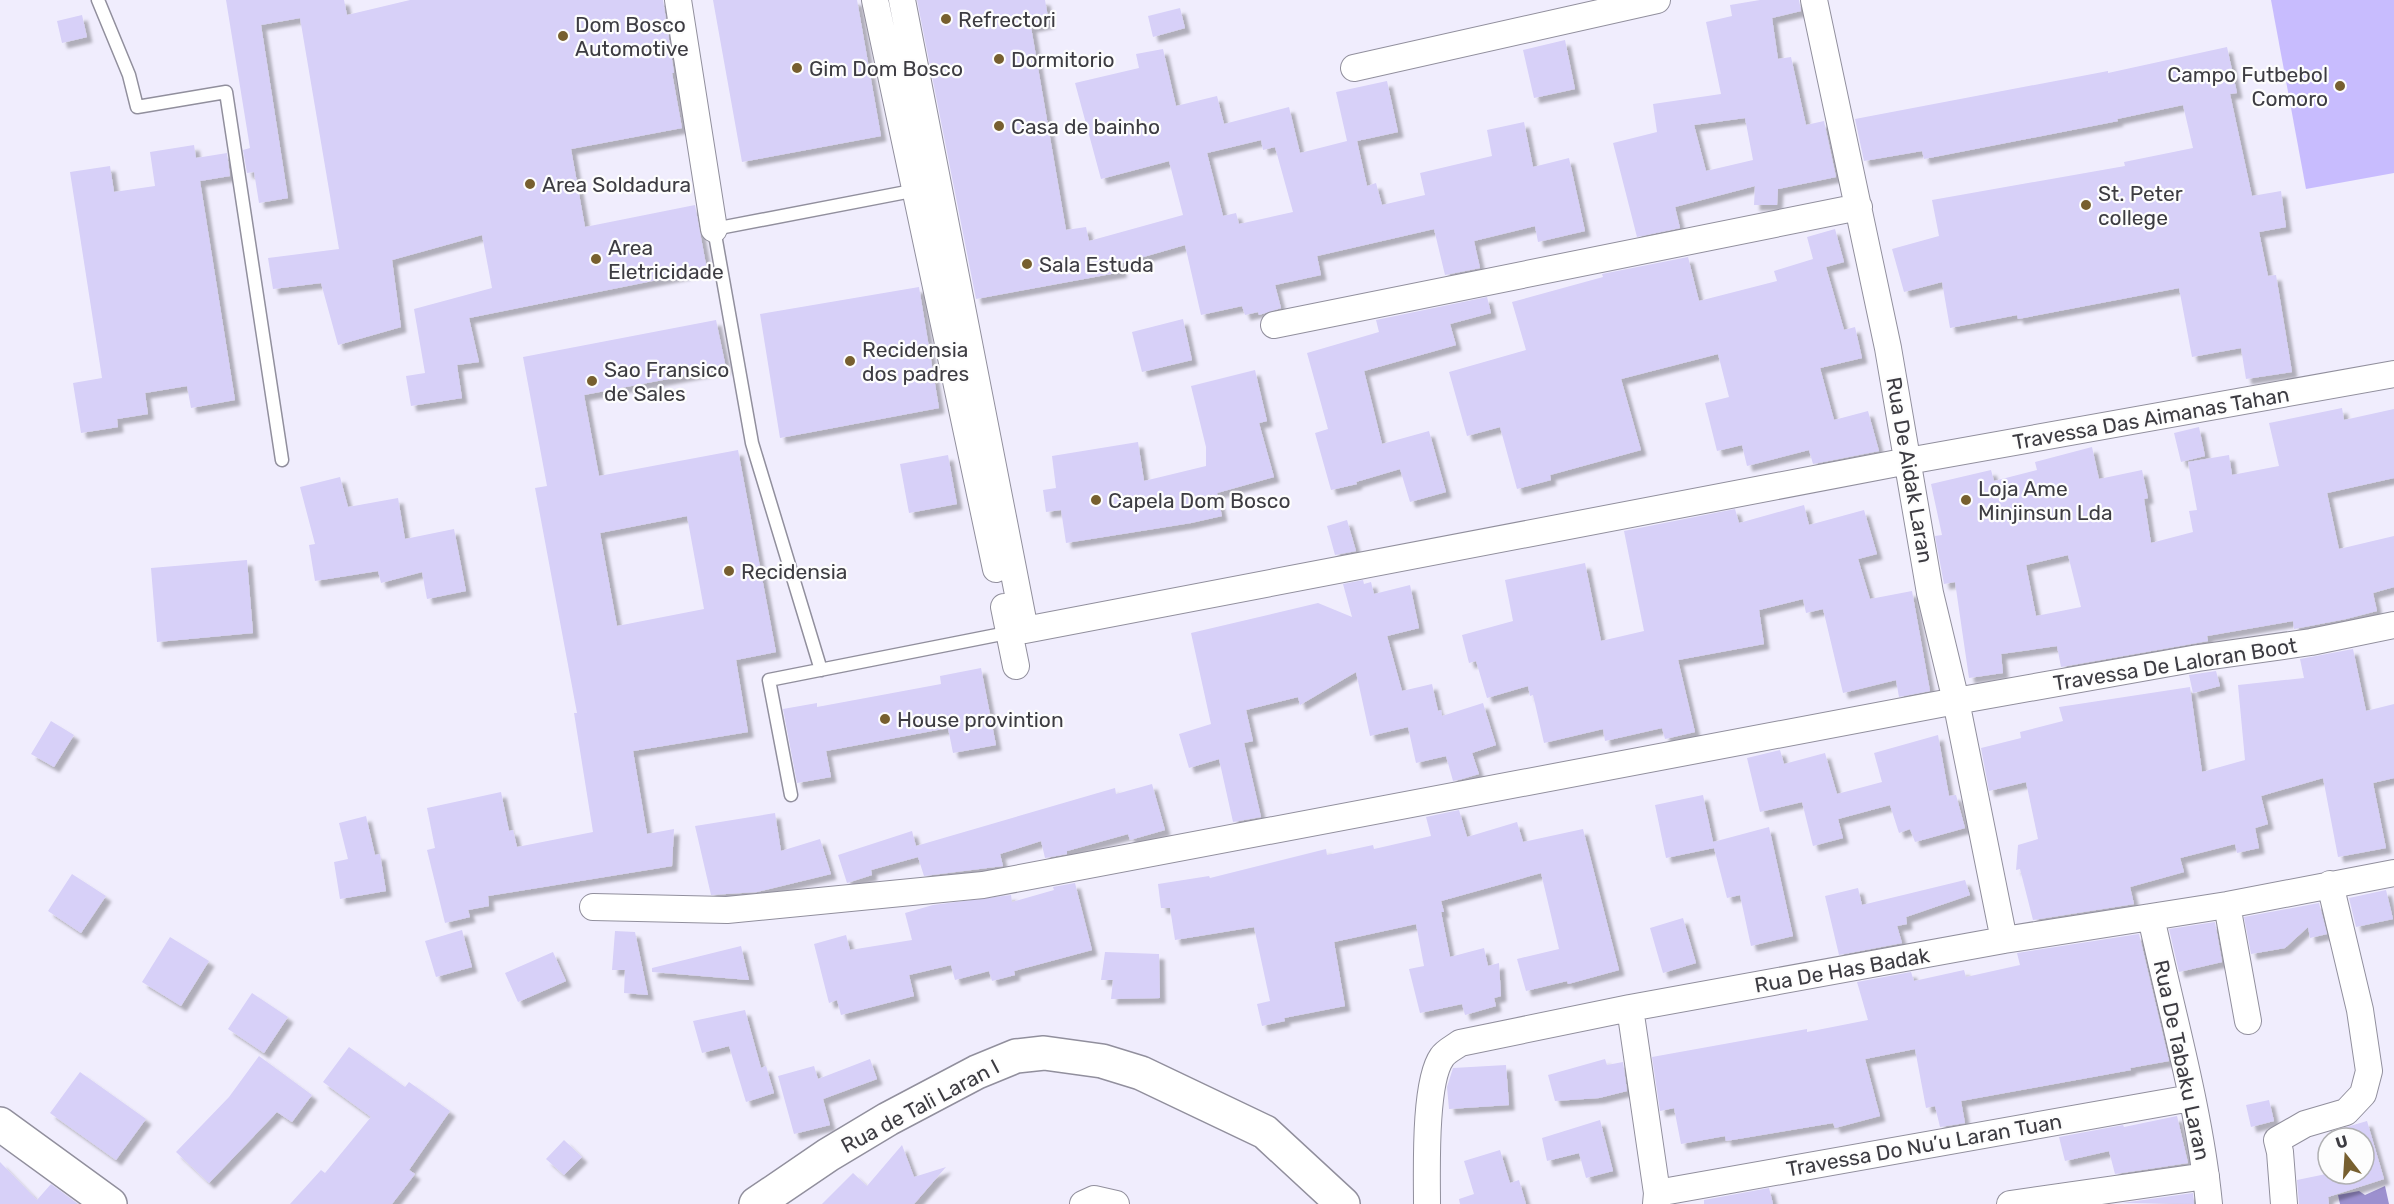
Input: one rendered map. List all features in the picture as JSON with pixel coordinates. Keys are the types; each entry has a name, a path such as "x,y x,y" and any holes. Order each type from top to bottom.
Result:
{"main road":[{"name":"Rua de Tali Laran I","path":"756,1204 828,1155 878,1125 977,1072 1016,1056 1044,1053 1102,1061 1141,1074 1265,1132 1343,1204"},
{"path":"0,1124 110,1204"}],"street":[{"path":"678,0 714,229"},
{"path":"875,0 927,188 1018,632 1016,666"},
{"path":"902,0 927,188"},
{"path":"1354,68 1657,0"},
{"name":"Rua De Aidak Laran","path":"1814,0 1888,348 1930,592 1956,701 2004,940"},
{"path":"1274,325 1859,207"},
{"name":"Travessa Das Aimanas Tahan","path":"1018,632 1908,461 2394,374"},
{"name":"Travessa De Laloran Boot","path":"592,907 727,910 983,885 1956,701 2394,626"},
{"name":"Rua De Has Badak","path":"1427,1204 1426,1150 1433,1080 1442,1056 1460,1043 1630,1008 2004,940 2227,905 2394,873"},
{"path":"2284,1204 2277,1140 2305,1124 2346,1112 2363,1094 2369,1071 2360,1010 2330,884"},
{"path":"2227,905 2248,1021"},
{"name":"Rua De Tabaku Laran","path":"2151,917 2191,1098 2209,1204"},
{"path":"1630,1008 1657,1198"},
{"name":"Travessa Do Nu’u Laran Tuan","path":"1657,1198 2191,1098"},
{"path":"2010,1204 2206,1176"},
{"path":"1083,1204 1094,1199 1116,1204"}],"lane":[{"path":"98,0 129,75 137,107 226,92 282,460"},
{"path":"821,670 753,443 714,229 927,188"},
{"path":"791,795 769,680 1018,632"}],"shaded area":[{"name":"Campo Futbebol Comoro","path":"2271,0 2394,0 2394,173 2306,189"},
{"path":"2385,1186 2389,1204 2340,1204 2338,1195 2359,1191 2365,1195"}],"building":[{"path":"226,0 344,0 347,15 410,0 663,0 674,73 672,73 682,128 571,149 585,227 695,205 707,270 469,318 479,362 457,365 462,398 411,406 406,376 425,373 414,309 492,288 482,235 392,260 401,327 338,345 321,283 273,289 268,258 339,249 300,18 261,25 288,198 259,203 254,172 247,173 243,150 250,148"},
{"name":"Gim Dom Bosco","path":"713,0 857,0 881,136 742,162"},
{"path":"917,0 1045,0 1049,23 1031,27 1066,230 1086,227 1089,241 1183,215 1169,161 1101,179 1075,83 1139,68 1136,54 1163,49 1176,106 1217,96 1224,124 1289,107 1300,153 1347,141 1336,92 1387,81 1398,132 1357,141 1367,186 1376,183 1382,205 1425,195 1420,173 1492,156 1487,130 1524,122 1533,167 1569,158 1585,231 1538,242 1535,226 1474,241 1480,268 1445,275 1434,229 1317,256 1321,275 1275,285 1281,308 1259,315 1258,312 1245,315 1242,306 1201,315 1185,245 1119,264 1122,272 976,299","holes":["1261,140 1263,150 1275,147 1293,212 1239,224 1236,213 1223,216 1207,153"]},
{"path":"1760,0 1799,0 1801,11 1772,18 1778,59 1791,57 1806,125 1824,121 1836,177 1778,189 1777,205 1754,205 1755,186 1675,207 1680,228 1637,237 1613,143 1657,132 1653,104 1721,94 1706,22 1732,16 1730,5","holes":["1745,118 1753,160 1706,171 1694,125"]},
{"path":"1180,8 1185,28 1153,37 1148,16"},
{"path":"82,15 87,37 62,43 57,21"},
{"path":"1565,40 1575,89 1534,98 1523,50"},
{"path":"2227,47 2237,93 2230,94 2252,196 2281,191 2286,227 2259,232 2268,276 2276,275 2292,372 2246,379 2241,348 2192,357 2179,288 2018,319 2017,315 1950,328 1942,282 1904,292 1892,249 1939,236 1932,200 2125,166 2124,162 2193,148 2183,105 2117,119 2118,121 1924,159 1922,151 1864,161 1855,119 2108,71 2108,73"},
{"path":"194,145 196,158 227,153 230,176 200,181 235,400 191,408 187,386 145,393 148,414 117,419 118,427 81,433 73,383 102,378 70,172 110,166 114,192 155,186 150,152"},
{"path":"1835,229 1844,262 1826,267 1844,330 1855,327 1862,358 1820,368 1834,420 1868,411 1879,451 1813,464 1809,450 1747,466 1742,445 1717,451 1705,403 1729,397 1718,354 1621,379 1641,450 1550,475 1551,480 1517,489 1500,427 1467,436 1449,372 1526,350 1512,302 1603,277 1602,274 1688,257 1699,301 1777,281 1774,271 1813,259 1807,237"},
{"name":"Recidensia dos padres","path":"919,287 939,408 780,438 760,314"},
{"path":"1487,297 1491,313 1450,324 1456,345 1364,371 1382,444 1429,431 1446,492 1410,502 1400,469 1356,482 1357,484 1331,490 1315,433 1328,429 1307,353 1379,332 1376,320"},
{"path":"1183,319 1192,360 1142,372 1132,332"},
{"path":"716,320 726,368 584,395 599,476 738,450 776,652 736,660 748,732 633,751 647,834 674,829 672,866 488,896 489,906 468,910 470,917 445,923 427,850 435,848 427,808 501,792 509,831 513,830 517,847 593,832 574,713 577,713 535,488 547,486 523,357","holes":["687,516 704,609 617,626 600,533"]},
{"path":"1255,370 1267,421 1259,423 1274,477 1217,493 1222,516 1066,543 1061,510 1046,512 1043,490 1056,488 1052,456 1138,442 1144,481 1206,466 1206,447 1191,386"},
{"path":"2342,408 2344,420 2394,409 2394,478 2327,493 2339,549 2394,536 2394,587 2373,593 2377,611 2294,629 2293,621 2207,636 2208,641 2061,667 2057,646 2001,654 2003,673 1969,678 1955,582 1944,584 1935,536 1942,535 1931,484 1991,470 1994,481 2037,470 2035,462 2092,447 2099,479 2142,470 2148,498 2144,499 2151,543 2193,532 2189,511 2197,510 2188,462 2229,455 2232,475 2279,466 2269,423","holes":["2068,555 2081,607 2036,616 2026,565"]},
{"path":"2199,427 2205,456 2181,462 2174,433"},
{"path":"948,455 957,504 909,513 900,464"},
{"path":"340,477 348,507 398,498 405,539 454,529 466,591 427,599 422,572 381,583 378,571 315,581 309,545 315,544 300,487"},
{"path":"1804,505 1809,525 1864,510 1877,554 1858,559 1870,599 1912,591 1930,691 1899,697 1896,680 1843,693 1823,609 1806,613 1803,599 1759,610 1764,644 1678,660 1695,732 1665,739 1662,728 1605,741 1603,729 1544,743 1533,695 1530,696 1528,686 1487,698 1476,661 1469,663 1462,635 1513,621 1505,580 1585,563 1601,641 1644,631 1624,531 1735,509 1739,523"},
{"path":"1347,520 1356,551 1335,555 1327,526"},
{"path":"247,560 253,633 157,642 151,568"},
{"path":"1363,580 1364,584 1371,582 1374,594 1410,585 1419,628 1387,636 1402,691 1432,684 1438,711 1441,710 1442,716 1483,703 1496,745 1472,753 1479,774 1462,779 1453,781 1446,756 1416,763 1408,727 1370,736 1356,672 1300,705 1298,697 1246,710 1253,741 1244,743 1261,817 1233,822 1219,759 1189,768 1179,734 1211,724 1191,633 1318,603 1352,617 1343,584"},
{"path":"2353,649 2366,711 2394,704 2394,778 2373,783 2386,848 2338,857 2323,778 2261,796 2268,824 2255,828 2259,848 2237,853 2235,844 2180,858 2184,872 2130,887 2134,904 2033,920 2020,869 2016,870 2018,845 2038,839 2026,782 1989,791 1981,748 2021,738 2020,732 2063,721 2059,707 2190,687 2202,772 2245,760 2238,685 2304,678 2300,659"},
{"name":"House provintion","path":"981,668 996,745 953,753 948,728 826,751 831,777 797,783 783,709 817,703 817,707 941,684 940,676"},
{"path":"2216,671 2220,686 2193,693 2189,675"},
{"path":"51,721 74,735 54,767 31,754"},
{"path":"1938,735 1949,796 1956,795 1965,828 1915,842 1910,829 1899,833 1890,805 1838,819 1843,838 1813,846 1802,802 1760,812 1747,758 1780,750 1784,764 1825,753 1837,794 1882,782 1874,753"},
{"path":"1152,784 1165,830 1130,840 1128,834 1067,851 1067,854 1045,858 1041,841 1000,854 1003,866 924,876 918,857 871,870 872,875 847,883 838,855 912,831 916,846 1115,788 1116,794"},
{"path":"1703,795 1713,842 1769,827 1793,936 1751,946 1740,895 1727,898 1714,848 1666,858 1655,805"},
{"path":"1459,810 1467,837 1517,822 1523,842 1583,829 1619,970 1568,984 1567,981 1526,991 1517,959 1559,949 1541,873 1441,901 1450,957 1484,948 1488,966 1499,963 1501,996 1494,998 1496,1006 1465,1015 1462,1004 1420,1013 1409,969 1424,966 1416,924 1334,942 1345,1006 1284,1018 1285,1021 1262,1026 1257,1004 1270,1001 1254,927 1175,940 1170,908 1161,908 1158,884 1209,876 1210,878 1326,849 1327,855 1373,845 1374,849 1431,836 1426,817"},
{"path":"775,813 781,851 820,839 831,874 757,892 711,895 695,826"},
{"path":"366,816 375,855 380,854 386,891 340,899 334,862 348,859 339,823"},
{"path":"72,874 106,896 81,933 48,911"},
{"path":"1965,880 1970,895 1906,917 1907,924 1897,926 1902,943 1839,955 1825,896 1858,888 1862,905"},
{"path":"1075,883 1092,950 1014,971 1015,975 992,981 989,971 955,980 951,965 909,975 914,996 841,1015 837,1000 829,1003 814,944 846,935 850,950 912,940 905,913 933,905 1011,895 1012,902 1054,890 1053,887"},
{"path":"2386,890 2393,919 2356,927 2349,898"},
{"path":"2319,903 2327,934 2310,938 2308,927 2285,948 2251,954 2244,917"},
{"path":"1683,918 1696,963 1663,973 1650,928"},
{"path":"2215,922 2222,962 2179,972 2169,929"},
{"path":"462,930 472,967 436,977 425,941"},
{"path":"615,931 635,932 648,995 624,993 625,970 612,970"},
{"path":"2139,934 2169,1061 1961,1101 1965,1123 1940,1127 1935,1106 1926,1108 1915,1049 1865,1059 1880,1116 1835,1128 1833,1123 1726,1141 1725,1136 1681,1144 1674,1108 1660,1111 1652,1057 1868,1020 1857,982 1911,972 1914,981 1964,970 1966,977 2020,965 2017,953"},
{"path":"170,937 209,961 181,1006 142,982"},
{"path":"741,946 749,980 652,972 652,968"},
{"path":"553,952 566,981 518,1002 505,973"},
{"path":"1105,952 1159,954 1160,998 1111,999 1113,980 1101,980"},
{"path":"252,993 288,1017 264,1053 228,1029"},
{"path":"745,1010 761,1068 766,1066 774,1093 746,1102 729,1046 702,1053 693,1021"},
{"path":"349,1047 405,1087 409,1082 450,1111 409,1170 415,1174 392,1204 290,1204 321,1170 325,1173 371,1117 323,1082"},
{"path":"259,1056 312,1095 292,1122 277,1112 209,1183 176,1152 229,1097"},
{"path":"870,1059 877,1079 823,1099 830,1125 794,1134 778,1076 814,1066 818,1079"},
{"path":"1605,1059 1607,1065 1623,1062 1627,1091 1599,1098 1555,1101 1548,1075"},
{"path":"1506,1065 1509,1105 1449,1109 1447,1087 1453,1068"},
{"path":"80,1072 146,1119 116,1160 50,1113"},
{"path":"2269,1100 2274,1121 2251,1127 2246,1105"},
{"path":"2177,1116 2188,1163 2115,1174 2109,1151 2065,1161 2059,1137"},
{"path":"1600,1120 1613,1171 1586,1178 1579,1153 1547,1161 1542,1138"},
{"path":"2367,1121 2368,1126 2350,1126"},
{"path":"564,1140 582,1157 564,1175 546,1159"},
{"path":"902,1145 914,1177 946,1167 914,1204 822,1204 853,1173 867,1186"},
{"path":"1500,1150 1510,1183 1519,1180 1526,1204 1460,1204 1459,1199 1474,1194 1464,1161"},
{"path":"2376,1152 2384,1179 2376,1182"},
{"path":"0,1162 37,1200 51,1184 78,1204 0,1204"},
{"path":"2316,1176 2316,1186 2362,1186 2328,1197 2329,1204 2299,1204 2297,1180"},
{"path":"1769,1188 1773,1204 1704,1204 1704,1200"},
{"path":"2193,1193 2194,1204 2122,1203"}],"place":[{"name":"Refrectori","path":"946,19"},
{"name":"Dom Bosco Automotive","path":"563,36"},
{"name":"Dormitorio","path":"999,59"},
{"name":"Gim Dom Bosco","path":"797,68"},
{"name":"Campo Futbebol Comoro","path":"2340,86"},
{"name":"Casa de bainho","path":"999,126"},
{"name":"Area Soldadura","path":"530,184"},
{"name":"St. Peter college","path":"2086,205"},
{"name":"Area Eletricidade","path":"596,259"},
{"name":"Sala Estuda","path":"1027,264"},
{"name":"Recidensia dos padres","path":"850,361"},
{"name":"Sao Fransico de Sales","path":"592,381"},
{"name":"Capela Dom Bosco","path":"1096,500"},
{"name":"Loja Ame Minjinsun Lda","path":"1966,500"},
{"name":"Recidensia","path":"729,571"},
{"name":"House provintion","path":"885,719"}]}
